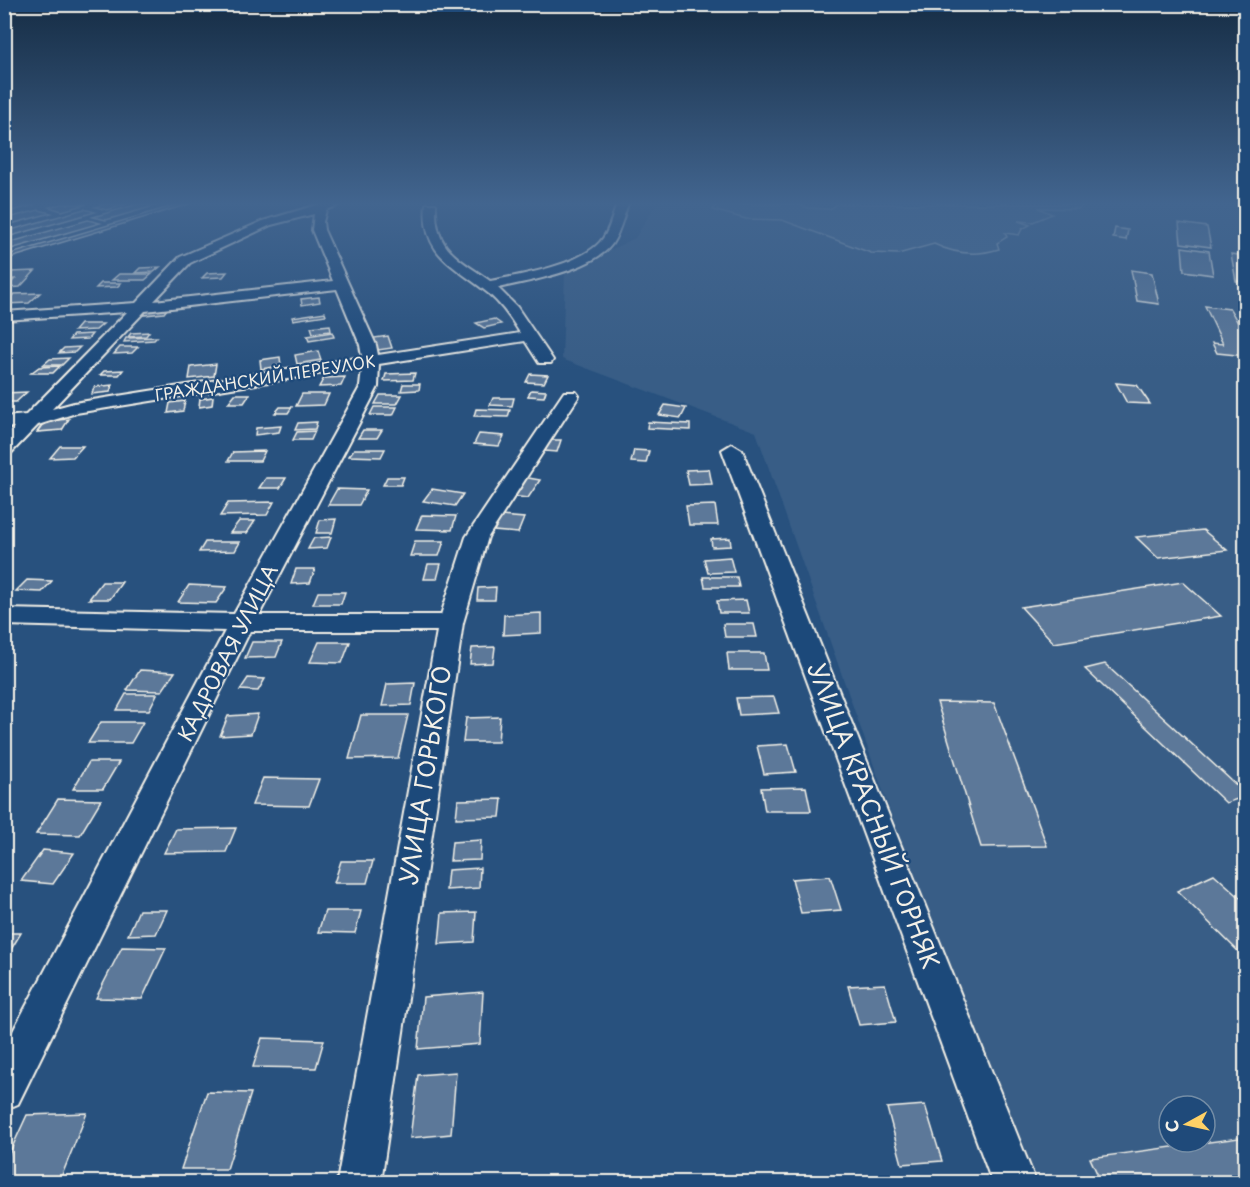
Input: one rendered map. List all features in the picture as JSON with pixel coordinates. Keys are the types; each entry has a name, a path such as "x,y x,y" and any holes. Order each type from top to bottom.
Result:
{"street":[{"path":"4,449 186,259"},
{"name":"КАДРОВАЯ УЛИЦА","path":"4,1090 242,624 369,387 371,362 368,345 331,259"},
{"path":"451,259 507,303 545,360"},
{"path":"487,286 540,274 576,259"},
{"path":"4,316 138,308 342,284"},
{"name":"ГРАЖДАНСКИЙ ПЕРЕУЛОК","path":"4,423 34,420 74,408 527,336"},
{"name":"УЛИЦА ГОРЬКОГО","path":"358,1182 451,623 477,537 570,396"},
{"name":"УЛИЦА КРАСНЫЙ ГОРНЯК","path":"732,450 1014,1182"},
{"path":"4,616 242,624 451,623"}],"shaded area":[{"path":"591,259 1245,259 1245,1182 1021,1182 756,432 562,359 565,272"}],"building":[{"path":"1183,259 1210,259 1213,275 1184,271"},
{"path":"1232,259 1246,259 1246,282 1236,281"},
{"path":"160,267 154,272 135,273 140,268"},
{"path":"1131,270 1152,273 1159,304 1137,301"},
{"path":"35,271 20,287 6,288 15,279 4,280 10,272"},
{"path":"227,272 223,277 202,278 207,273"},
{"path":"119,274 152,274 145,280 112,280"},
{"path":"101,283 121,283 117,287 96,288"},
{"path":"40,293 29,303 4,304 14,294"},
{"path":"319,297 320,302 302,305 301,299"},
{"path":"1205,306 1230,309 1246,337 1246,356 1217,353 1212,343 1223,344"},
{"path":"168,308 164,313 144,315 147,309"},
{"path":"325,312 326,315 293,320 292,317"},
{"path":"494,319 501,324 484,328 476,323"},
{"path":"80,324 103,324 96,330 74,331"},
{"path":"330,325 331,331 313,333 311,327"},
{"path":"149,332 146,336 128,337 131,333"},
{"path":"332,332 334,337 309,341 307,336"},
{"path":"92,334 88,339 69,340 73,335"},
{"path":"388,336 392,348 378,350 374,338"},
{"path":"157,337 154,340 124,342 126,338"},
{"path":"80,347 75,352 59,353 64,348"},
{"path":"120,347 138,347 132,353 114,354"},
{"path":"318,351 321,360 297,364 295,355"},
{"path":"280,357 281,366 261,369 260,360"},
{"path":"69,358 62,365 43,365 50,359"},
{"path":"216,364 214,376 189,379 191,367"},
{"path":"60,366 53,373 31,373 39,367"},
{"path":"123,370 119,375 100,375 104,371"},
{"path":"415,373 413,380 384,381 386,374"},
{"path":"530,374 548,375 544,383 526,382"},
{"path":"345,377 341,386 319,387 324,378"},
{"path":"1116,383 1137,385 1150,404 1127,403"},
{"path":"403,384 420,384 419,390 401,391"},
{"path":"112,385 110,392 92,394 94,387"},
{"path":"531,390 546,391 544,397 528,396"},
{"path":"27,392 16,402 4,402 4,393"},
{"path":"235,394 250,394 244,403 228,403"},
{"path":"302,394 329,394 324,405 296,406"},
{"path":"380,395 402,395 397,404 375,404"},
{"path":"213,397 212,405 199,407 200,399"},
{"path":"493,398 514,398 512,406 490,405"},
{"path":"185,401 183,411 168,413 170,403"},
{"path":"665,405 686,408 681,418 659,415"},
{"path":"280,407 292,407 288,413 275,413"},
{"path":"374,407 397,407 393,415 370,415"},
{"path":"476,409 510,410 508,417 474,416"},
{"path":"69,419 62,430 37,432 45,421"},
{"path":"317,422 315,429 295,430 298,423"},
{"path":"648,422 690,424 690,430 647,428"},
{"path":"281,426 279,432 255,435 256,428"},
{"path":"363,430 382,430 377,438 358,438"},
{"path":"315,431 311,440 293,440 297,432"},
{"path":"479,434 504,436 499,446 474,444"},
{"path":"550,440 561,440 557,452 545,451"},
{"path":"60,446 83,446 73,457 50,458"},
{"path":"354,449 385,449 381,457 349,456"},
{"path":"634,450 649,451 646,463 631,462"},
{"path":"265,451 260,461 228,461 233,452"},
{"path":"709,469 712,484 689,485 686,470"},
{"path":"387,477 404,477 401,485 383,485"},
{"path":"523,477 540,480 528,498 510,496"},
{"path":"266,478 286,478 280,488 259,488"},
{"path":"337,489 367,490 359,505 328,505"},
{"path":"432,489 463,494 455,506 423,501"},
{"path":"274,502 267,515 220,516 228,503"},
{"path":"715,505 718,525 689,525 686,506"},
{"path":"422,515 456,516 452,530 416,529"},
{"path":"501,516 524,518 518,533 494,531"},
{"path":"336,519 332,533 316,533 320,520"},
{"path":"239,521 255,521 247,533 230,533"},
{"path":"1203,530 1227,550 1158,558 1136,537"},
{"path":"331,537 327,548 308,549 314,538"},
{"path":"730,538 731,546 712,547 711,539"},
{"path":"415,541 444,541 439,556 410,556"},
{"path":"205,542 240,542 235,551 199,552"},
{"path":"730,557 734,572 708,573 704,559"},
{"path":"428,564 441,564 437,579 424,579"},
{"path":"296,569 315,569 310,583 291,584"},
{"path":"703,577 737,577 739,587 705,587"},
{"path":"27,580 52,581 42,592 16,591"},
{"path":"102,582 122,582 110,599 89,599"},
{"path":"1183,582 1221,616 1054,643 1021,607"},
{"path":"189,585 227,587 216,603 178,602"},
{"path":"496,587 495,600 477,600 478,588"},
{"path":"318,592 345,592 341,604 313,604"},
{"path":"746,600 749,613 719,613 717,601"},
{"path":"541,613 541,633 503,635 504,615"},
{"path":"723,624 754,624 757,637 725,637"},
{"path":"252,642 282,642 276,657 245,658"},
{"path":"319,642 350,642 342,663 310,662"},
{"path":"495,647 493,663 470,664 472,648"},
{"path":"727,653 764,653 767,670 729,670"},
{"path":"1105,664 1246,796 1226,803 1085,669"},
{"path":"140,670 175,672 162,691 127,690"},
{"path":"248,678 265,679 258,691 240,690"},
{"path":"415,683 411,705 382,706 387,684"},
{"path":"126,694 157,694 149,710 117,710"},
{"path":"774,697 779,713 739,715 736,698"},
{"path":"937,702 994,703 1047,846 981,847"},
{"path":"258,714 251,734 220,736 228,716"},
{"path":"361,715 408,715 398,758 349,759"},
{"path":"500,717 498,742 463,742 466,718"},
{"path":"101,722 143,722 131,743 88,743"},
{"path":"788,744 796,772 764,774 757,746"},
{"path":"89,762 119,762 103,789 73,789"},
{"path":"263,778 319,779 309,806 252,805"},
{"path":"806,787 811,811 765,811 761,788"},
{"path":"58,799 101,800 80,835 36,834"},
{"path":"502,799 500,817 456,818 458,800"},
{"path":"236,828 226,852 164,853 176,829"},
{"path":"481,840 480,860 450,861 452,842"},
{"path":"43,850 74,853 53,884 21,881"},
{"path":"341,861 373,861 367,883 334,883"},
{"path":"480,868 479,888 446,890 448,870"},
{"path":"1214,874 1246,903 1246,959 1177,891"},
{"path":"830,876 841,910 801,913 792,879"},
{"path":"139,910 167,910 156,934 128,935"},
{"path":"325,911 361,911 355,933 318,932"},
{"path":"476,912 474,942 439,944 442,913"},
{"path":"4,933 21,933 4,961"},
{"path":"122,947 166,948 142,999 96,998"},
{"path":"885,984 896,1022 859,1025 848,986"},
{"path":"483,992 480,1044 418,1049 423,997"},
{"path":"262,1038 324,1040 316,1068 253,1067"},
{"path":"456,1072 451,1134 410,1138 418,1075"},
{"path":"207,1092 251,1093 227,1169 181,1169"},
{"path":"925,1105 942,1161 902,1164 887,1108"},
{"path":"87,1113 60,1180 4,1182 4,1165 27,1115"},
{"path":"1246,1137 1246,1182 1101,1182 1090,1158 1157,1149 1157,1154 1217,1154 1217,1141"}]}
